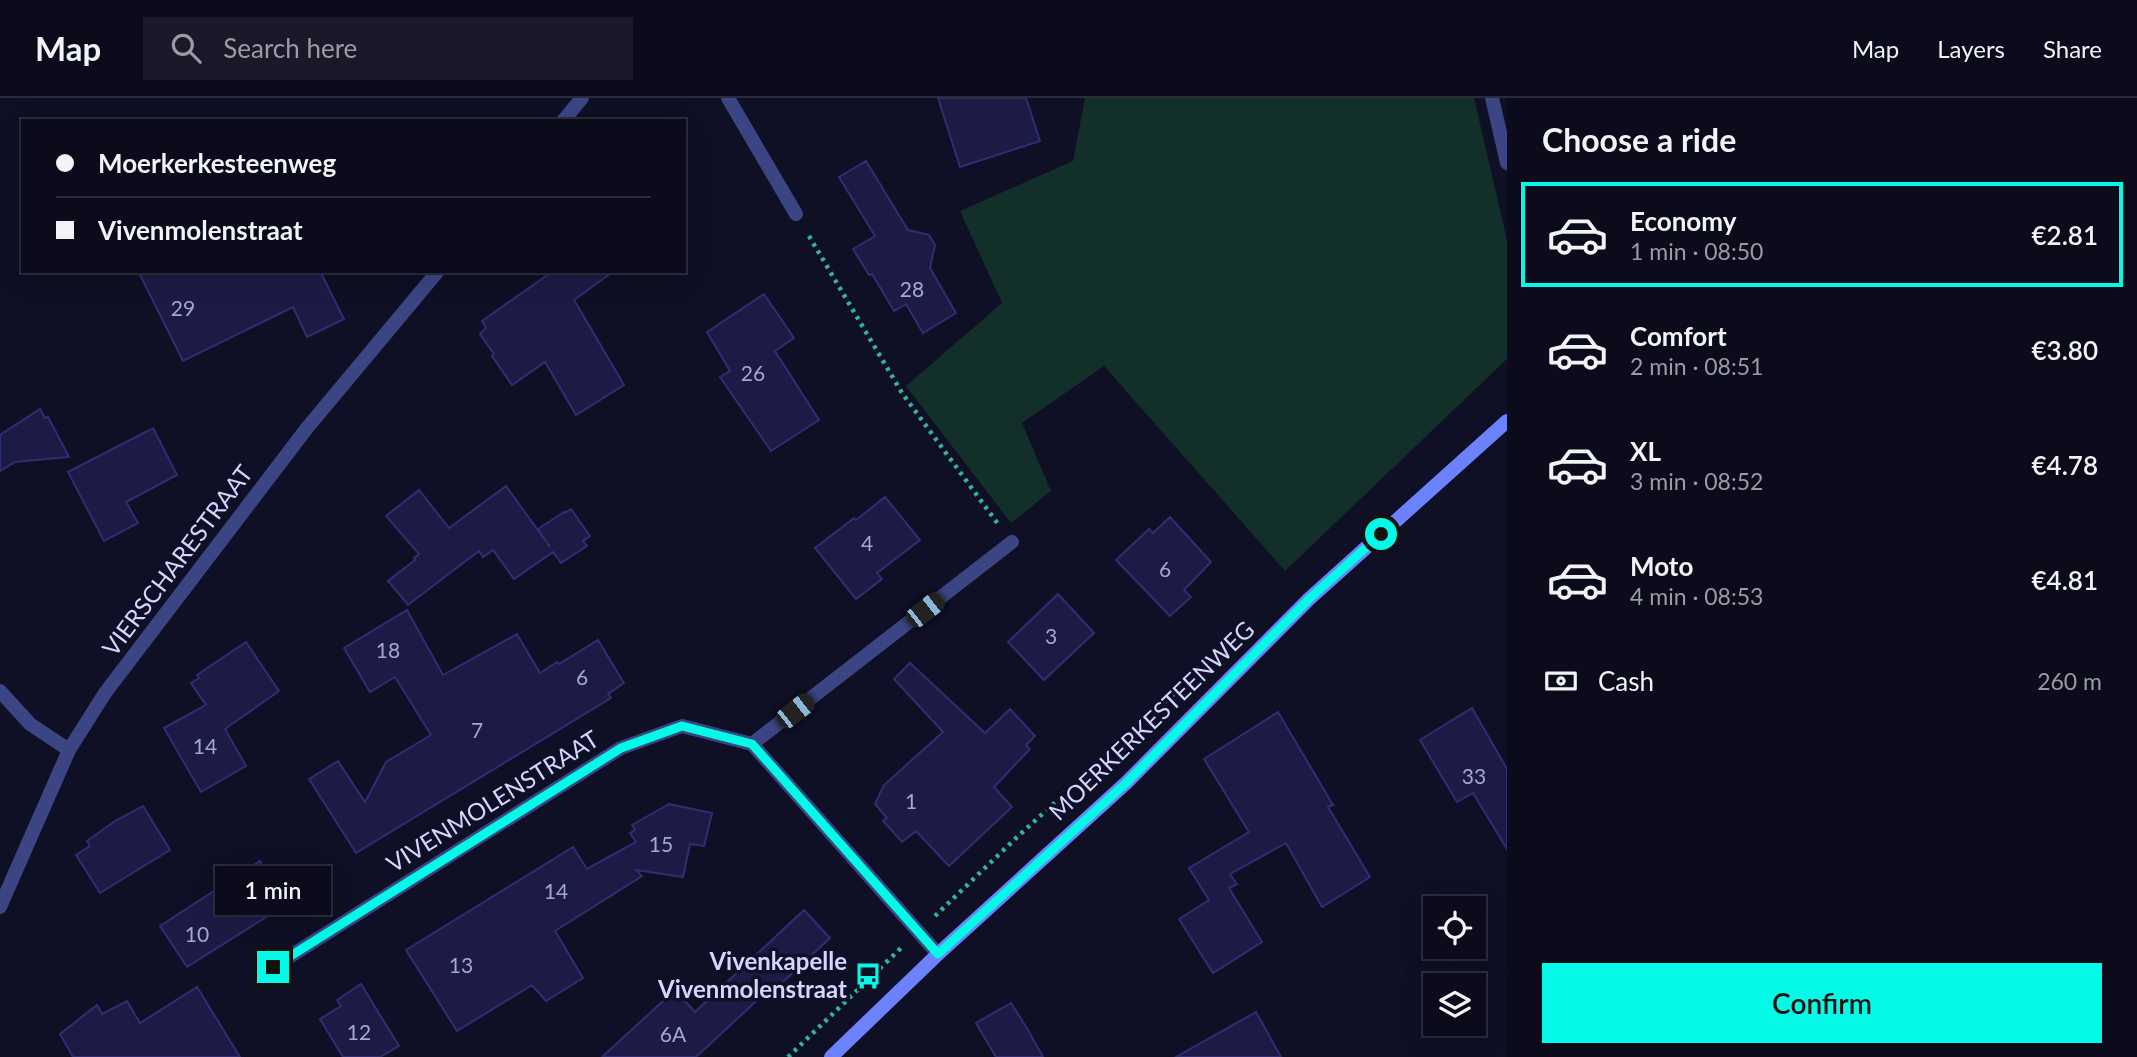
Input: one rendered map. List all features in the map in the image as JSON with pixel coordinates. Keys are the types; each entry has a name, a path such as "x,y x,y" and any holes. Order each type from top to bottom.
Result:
{"street":[{"path":"565,119 582,98"},
{"path":"728,98 796,214"},
{"path":"1492,98 1507,163"},
{"name":"VIERSCHARESTRAAT","path":"0,907 69,750 105,693 299,439 436,273"},
{"name":"MOERKERKESTEENWEG","path":"831,1057 938,954 1126,783 1309,599 1507,421"},
{"path":"938,954 752,744 1012,542"},
{"path":"0,691 30,724 69,750"},
{"name":"VIVENMOLENSTRAAT","path":"273,967 621,748 682,726 752,744"}],"path":[{"path":"796,214 902,393 1012,542"},
{"path":"788,1057 1015,839 1179,690"}],"green space":[{"path":"1085,98 1474,98 1507,240 1507,359 1285,571 1104,366 1022,423 1051,491 1011,523 906,386 1002,303 960,211 1073,161"}],"building":[{"path":"938,98 1026,98 1040,141 960,167"},
{"path":"866,161 908,230 929,235 935,245 930,268 956,313 923,333 906,304 894,311 853,249 875,236 839,177"},
{"path":"139,273 321,273 344,319 307,337 293,307 183,361"},
{"path":"550,273 611,273 574,300 624,385 576,415 545,362 512,385 480,334 486,328 482,321"},
{"path":"764,294 794,338 775,351 819,420 771,451 720,377 730,371 707,332"},
{"path":"40,409 45,418 48,417 69,457 15,462 0,471 0,435"},
{"path":"153,428 177,475 126,502 138,523 104,541 68,472"},
{"path":"506,486 550,547 538,529 571,509 590,536 583,541 587,546 561,563 553,552 514,579 493,550 483,557 479,551 408,605 388,581 419,554 386,516 419,490 449,528"},
{"path":"885,497 920,540 877,573 882,579 856,599 815,548"},
{"path":"1170,517 1211,562 1184,590 1191,597 1170,616 1116,560 1149,529 1153,533"},
{"path":"1058,594 1094,633 1044,680 1008,642"},
{"path":"407,610 443,675 517,634 540,673 598,640 624,683 608,694 611,698 356,853 309,779 338,761 365,802 386,762 431,735 395,677 370,692 344,648"},
{"path":"246,642 279,691 225,729 246,766 201,792 164,728 206,705 191,683 199,678 197,675"},
{"path":"910,663 985,733 1010,709 1035,736 1026,745 1030,749 994,787 1012,807 949,866 916,831 902,842 883,821 887,818 875,804 884,785 943,732 894,679"},
{"path":"1472,708 1507,769 1507,849 1473,793 1457,802 1420,740"},
{"path":"1278,712 1333,805 1328,807 1370,877 1322,907 1286,843 1230,874 1237,884 1229,888 1262,942 1213,973 1179,919 1209,900 1189,868 1249,832 1204,759"},
{"path":"669,804 712,813 704,846 690,844 683,877 636,870 642,876 555,931 583,978 546,1001 532,985 457,1031 406,950 573,847 587,869 636,842 630,833 635,830 632,825"},
{"path":"143,806 170,850 100,893 76,855 90,846 87,841 115,821"},
{"path":"260,861 287,904 187,967 160,926"},
{"path":"804,910 830,938 769,995 766,992 696,1057 602,1057 675,990 695,1012"},
{"path":"361,984 399,1046 380,1057 343,1057 320,1019 341,1006 337,1000"},
{"path":"197,987 240,1057 73,1057 60,1034 97,1005 102,1014 127,1001 140,1023"},
{"path":"1011,1003 1043,1057 996,1057 976,1023"},
{"path":"1256,1012 1281,1057 1176,1057"}],"place":[{"name":"Vivenkapelle Vivenmolenstraat","path":"868,976"}],"route":[{"path":"273,967 621,748 682,726 752,744 938,954 1126,783 1309,599 1381,534"}]}
